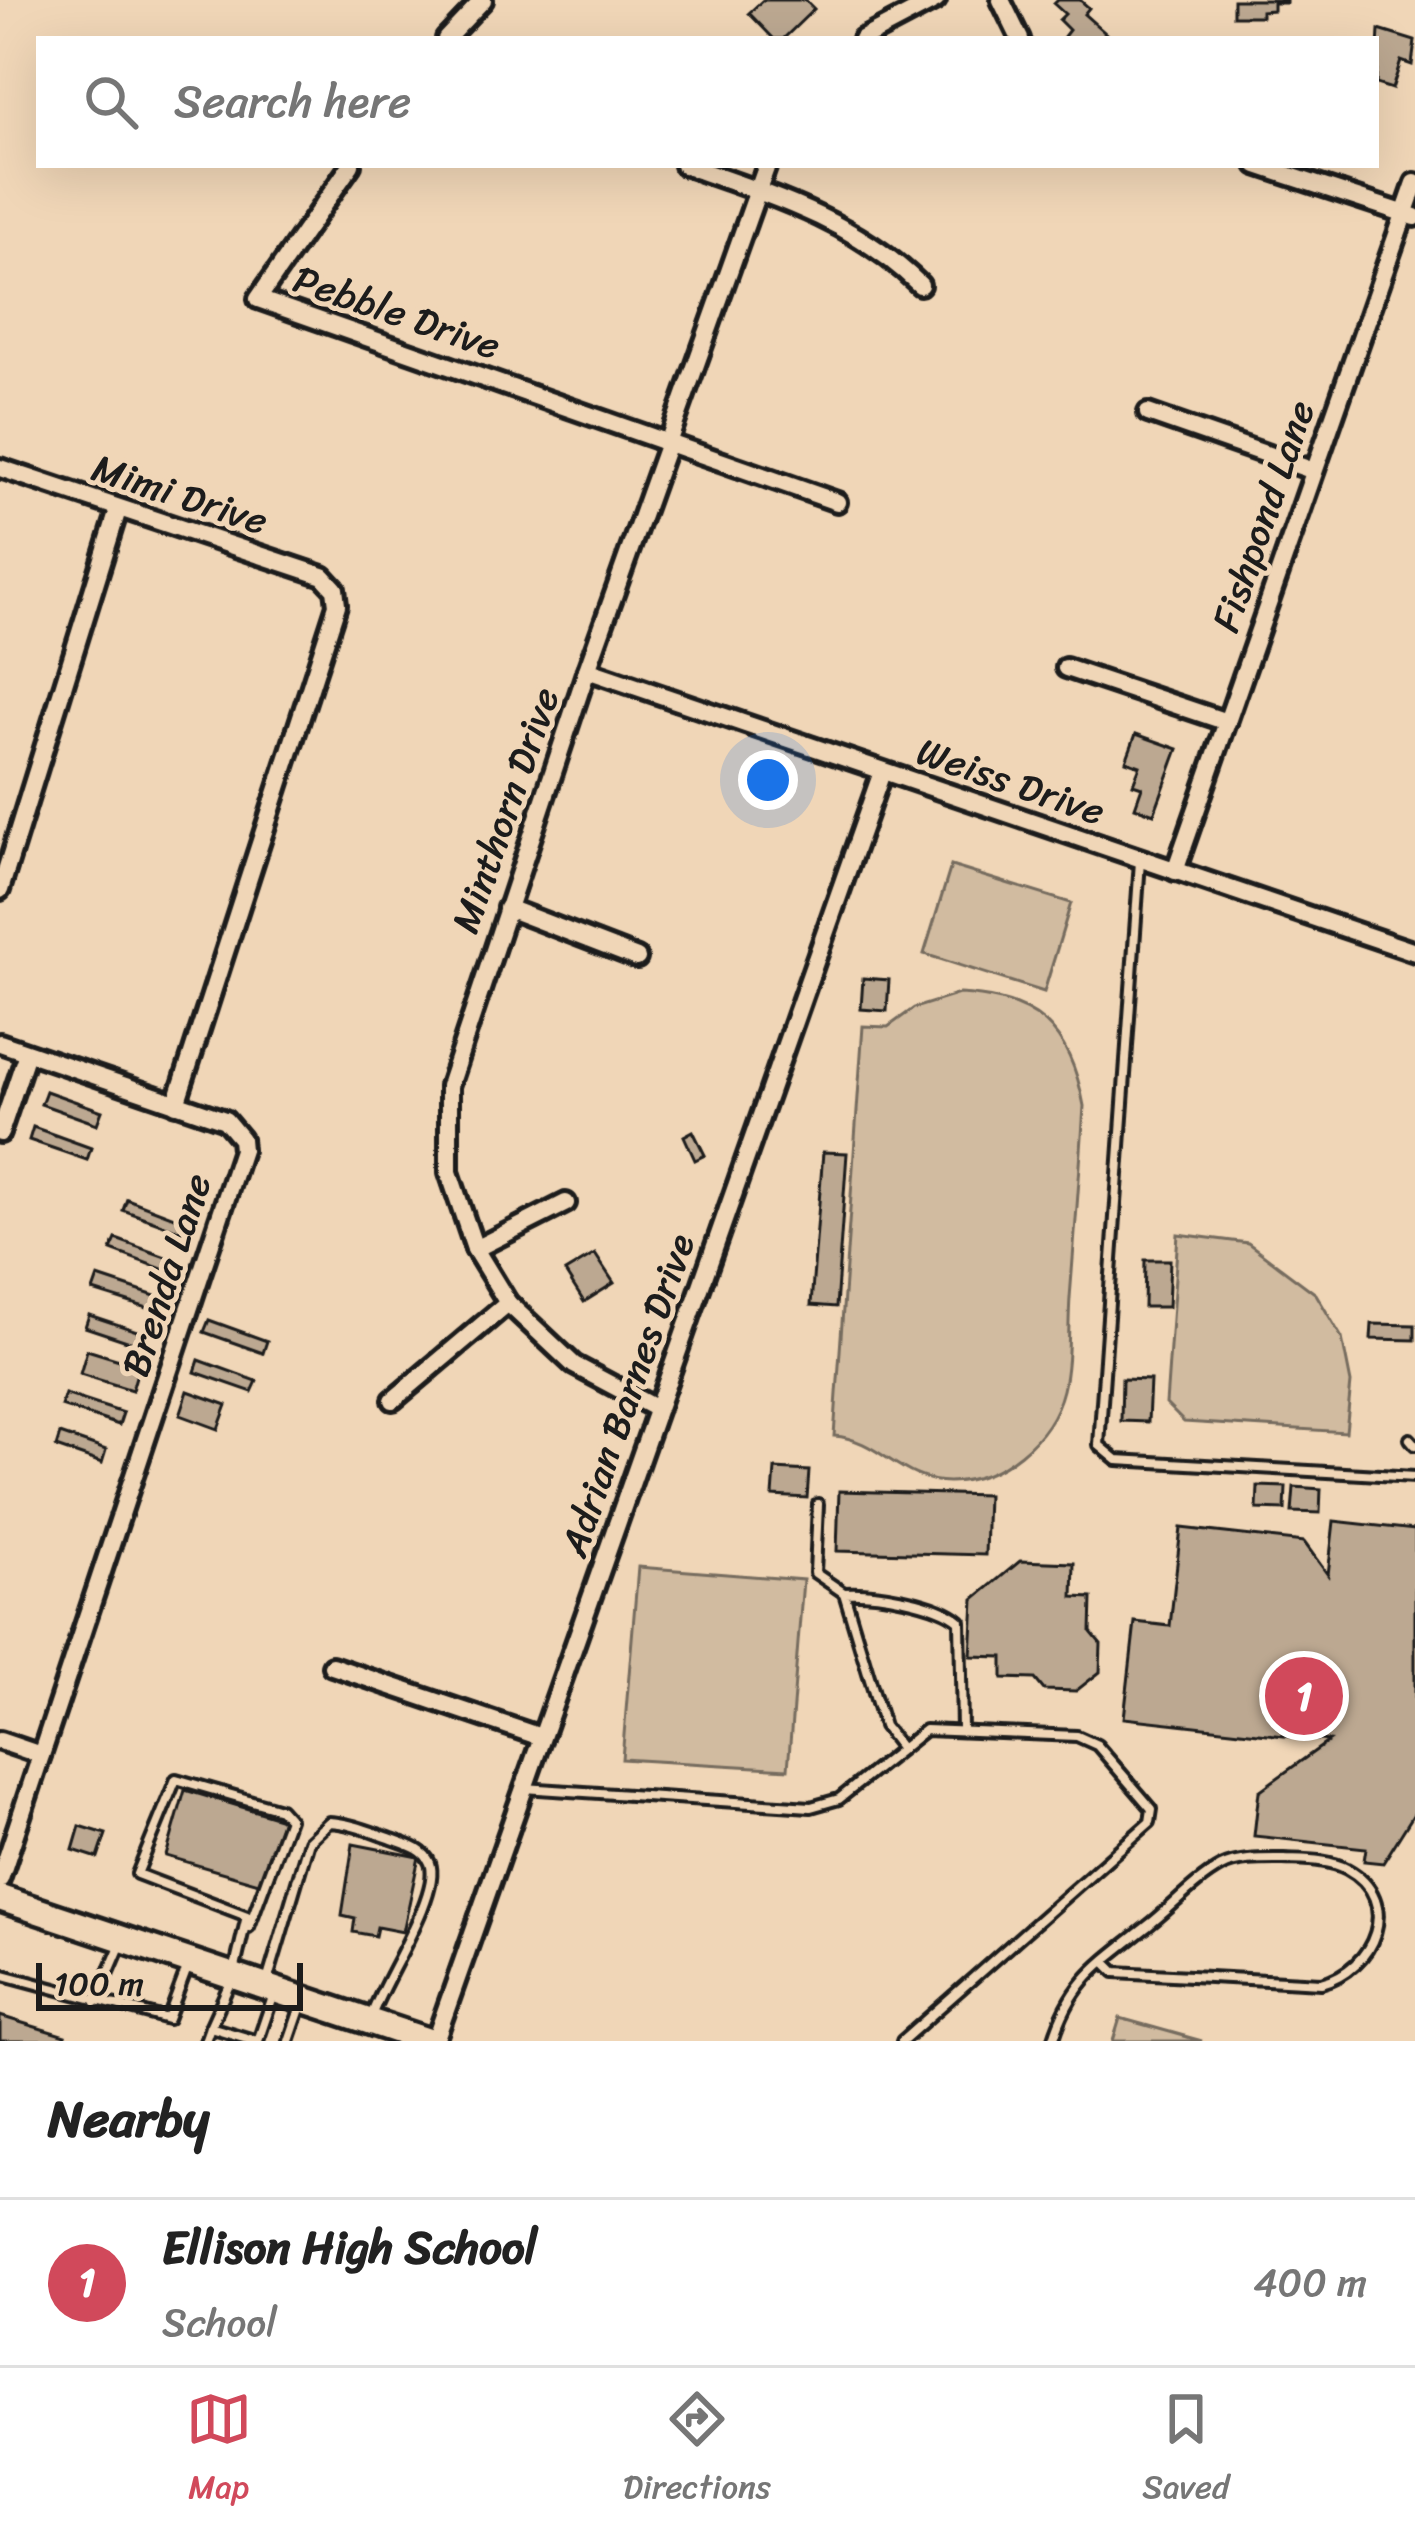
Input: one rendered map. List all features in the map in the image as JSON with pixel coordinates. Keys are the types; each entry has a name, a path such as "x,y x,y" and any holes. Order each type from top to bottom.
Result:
{"main road":[{"path":"0,1898 429,2041"}],"street":[{"path":"449,36 483,0"},
{"path":"868,36 936,0"},
{"path":"1001,0 1019,36"},
{"name":"Pebble Drive","path":"349,168 258,299 669,442"},
{"path":"693,168 836,220 894,258 920,285"},
{"name":"Minthorn Drive","path":"657,1408 574,1365 508,1304 475,1249 449,1172 449,1087 587,670 765,168"},
{"path":"1266,168 1409,215"},
{"name":"Fishpond Lane","path":"1174,871 1409,215 1415,183"},
{"path":"1148,413 1314,471"},
{"path":"669,442 837,502"},
{"name":"Mimi Drive","path":"0,468 323,576 335,589 337,605 176,1104"},
{"path":"0,890 118,510"},
{"path":"1066,668 1227,722"},
{"name":"Weiss Drive","path":"587,670 1414,949"},
{"name":"Adrian Barnes Drive","path":"429,2041 541,1738 882,772"},
{"path":"507,908 638,958"},
{"name":"Brenda Lane","path":"0,1043 224,1120 241,1139 242,1150 0,1879"},
{"path":"0,1133 27,1053"},
{"path":"475,1249 566,1202"},
{"path":"393,1400 508,1304"},
{"path":"332,1666 541,1738"},
{"path":"0,1741 41,1755"}],"lane":[{"path":"1140,860 1099,1444 1117,1460 1415,1477"},
{"path":"818,1504 814,1573 844,1592 875,1593 930,1605 960,1622 962,1729"},
{"path":"844,1592 884,1726 900,1747"},
{"path":"523,1788 811,1807 839,1799 925,1730 1056,1733 1097,1745 1152,1809 1150,1822 902,2041"},
{"path":"205,2041 233,1976 289,1819 280,1809 176,1778 137,1874 248,1916 249,1927"},
{"path":"209,2027 258,2041 309,1841 329,1822 346,1823 417,1848 430,1862 431,1875 411,1934 397,1971 379,1990 370,2021"},
{"path":"1052,2041 1075,1984 1222,1867 1243,1861 1318,1860 1342,1866 1360,1877 1376,1910 1378,1931 1369,1954 1341,1978 1322,1983 1115,1972 1104,1961"},
{"path":"97,2002 123,1939"},
{"path":"0,1974 168,2019 190,1961"},
{"path":"289,2041 304,2000"}],"shaded area":[{"path":"951,866 1071,903 1044,992 924,954"},
{"path":"959,994 1009,1002 1046,1023 1070,1057 1084,1106 1067,1367 1057,1408 1021,1454 987,1474 949,1482 917,1475 864,1444 834,1436 863,1026 888,1027 914,1008"},
{"path":"1178,1234 1248,1243 1316,1294 1342,1338 1351,1383 1346,1432 1184,1422 1166,1404"},
{"path":"638,1567 803,1580 788,1769 622,1759"},
{"path":"1120,2018 1202,2041 1113,2041"}],"building":[{"path":"763,0 805,0 814,9 786,36 771,36 749,13"},
{"path":"1080,0 1089,8 1084,14 1109,36 1064,36 1069,30 1059,20 1065,14 1054,4"},
{"path":"1233,0 1286,3 1273,3 1273,10 1261,11 1261,16 1233,16"},
{"path":"1379,30 1415,41 1412,65 1401,61 1392,89 1379,85"},
{"path":"1136,734 1178,749 1154,814 1135,807 1142,787 1133,784 1140,766 1126,761"},
{"path":"863,978 889,980 887,1011 861,1009"},
{"path":"46,1091 102,1111 97,1124 41,1104"},
{"path":"33,1127 91,1148 87,1160 29,1140"},
{"path":"693,1131 705,1155 695,1160 684,1136"},
{"path":"823,1152 847,1153 836,1307 811,1305"},
{"path":"127,1199 185,1221 181,1231 123,1210"},
{"path":"116,1239 174,1260 170,1272 111,1250"},
{"path":"595,1254 614,1283 584,1302 565,1272"},
{"path":"1145,1260 1170,1260 1168,1307 1144,1307"},
{"path":"98,1277 158,1297 154,1310 93,1291"},
{"path":"89,1315 149,1335 145,1347 85,1327"},
{"path":"209,1320 267,1341 263,1353 204,1332"},
{"path":"1372,1324 1415,1325 1415,1340 1371,1339"},
{"path":"87,1350 139,1366 132,1390 80,1374"},
{"path":"199,1360 257,1381 252,1392 195,1372"},
{"path":"1122,1379 1150,1380 1148,1422 1121,1421"},
{"path":"188,1391 227,1405 218,1429 180,1415"},
{"path":"65,1394 123,1413 119,1425 61,1406"},
{"path":"60,1434 106,1450 102,1463 56,1447"},
{"path":"775,1469 809,1471 807,1498 773,1496"},
{"path":"1258,1486 1286,1487 1285,1510 1257,1509"},
{"path":"1294,1487 1321,1489 1320,1513 1292,1512"},
{"path":"839,1491 987,1495 985,1555 837,1551"},
{"path":"1334,1521 1415,1530 1415,1812 1383,1863 1364,1861 1366,1848 1254,1836 1259,1791 1329,1741 1124,1718 1135,1622 1170,1626 1181,1528 1304,1542 1328,1575"},
{"path":"1020,1561 1074,1563 1073,1597 1092,1598 1091,1632 1101,1644 1100,1672 1076,1691 1044,1690 1035,1679 1003,1678 1003,1657 971,1656 974,1599"},
{"path":"185,1790 282,1819 262,1884 166,1856"},
{"path":"80,1826 106,1834 98,1858 73,1850"},
{"path":"353,1844 419,1857 403,1932 377,1927 375,1936 353,1932 355,1918 342,1915"},
{"path":"0,2016 65,2036 63,2041 0,2041"}],"place":[{"name":"Ellison High School","path":"1304,1696"}]}
